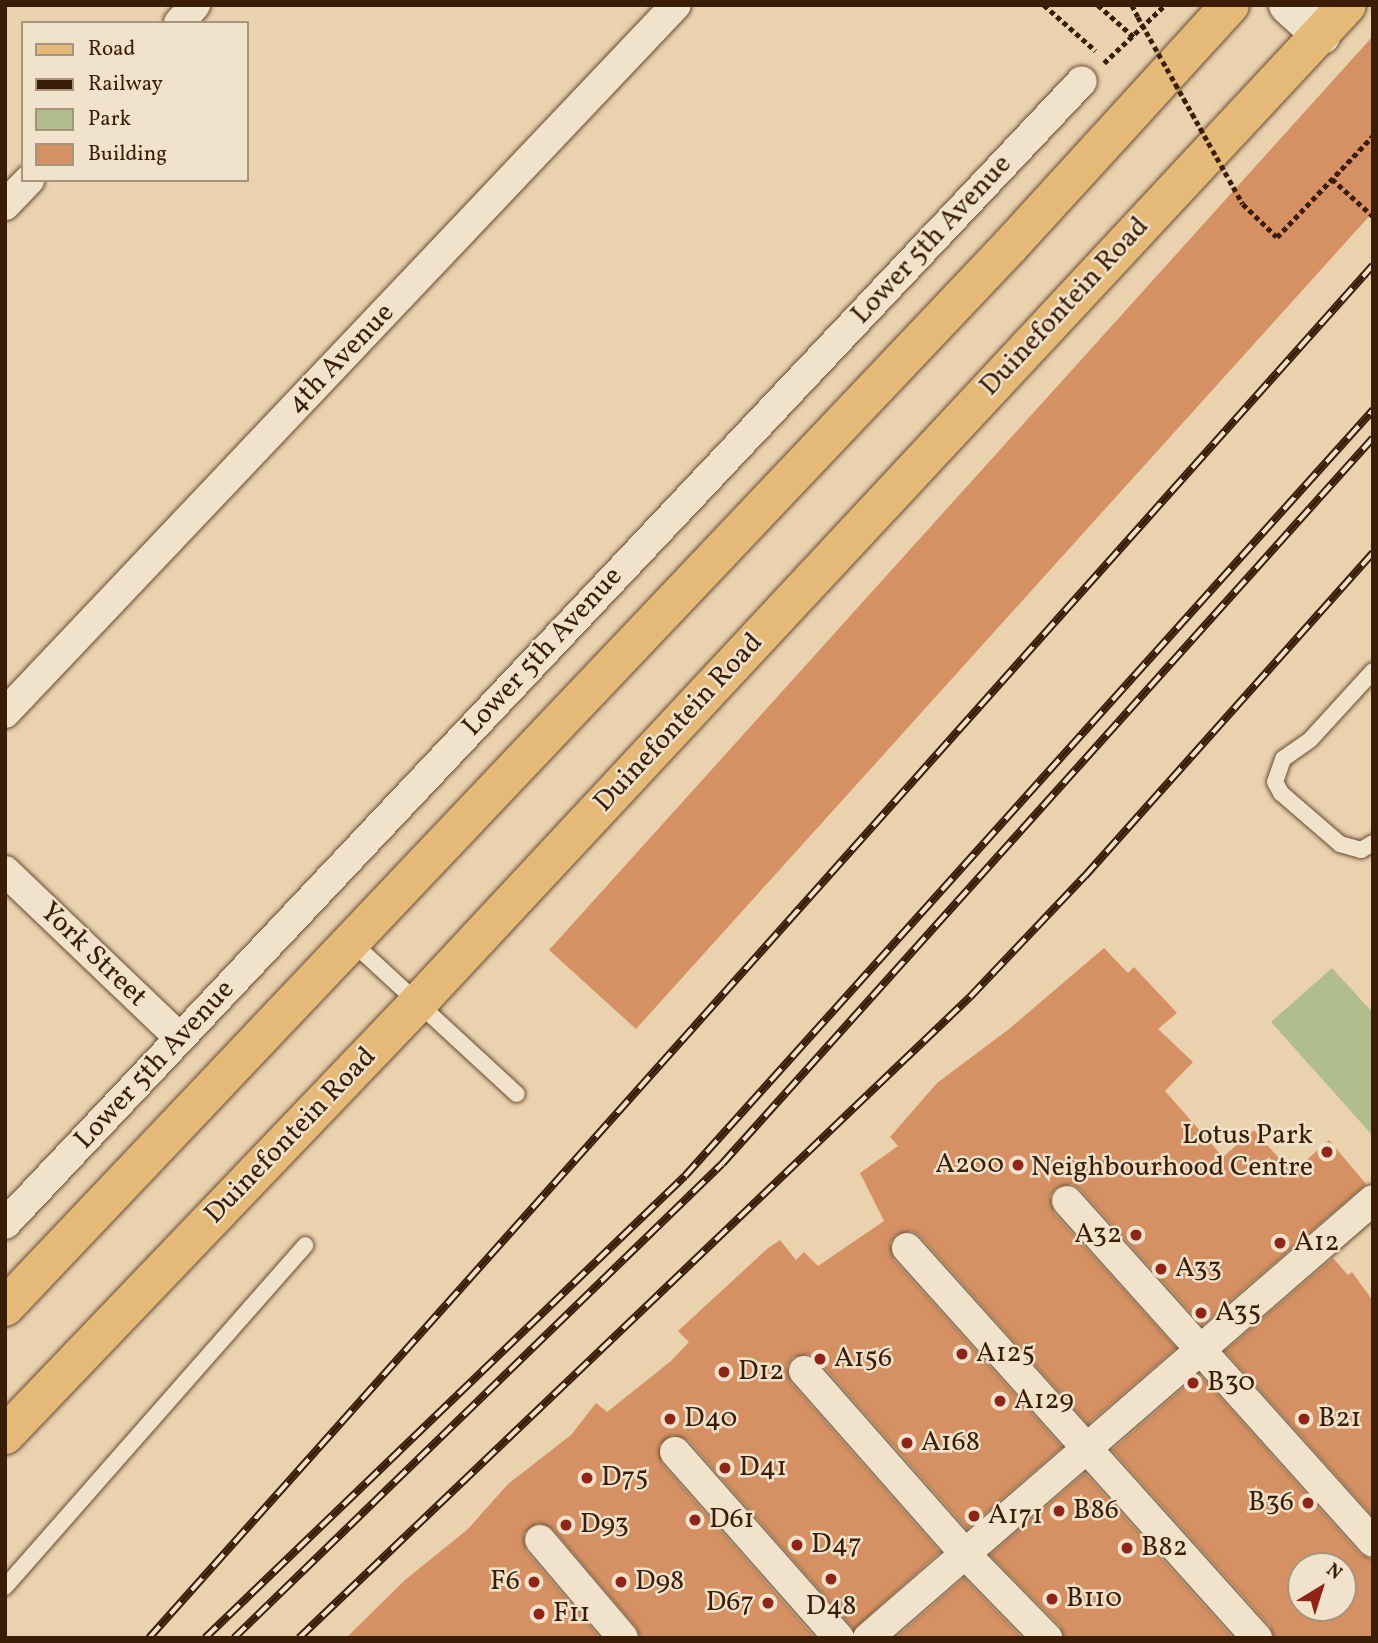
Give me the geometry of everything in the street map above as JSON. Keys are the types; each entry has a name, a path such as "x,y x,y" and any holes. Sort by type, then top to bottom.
{"main road":[{"path":"5,1307 1010,246 1230,5"},
{"name":"Duinefontein Road","path":"5,1435 418,1003 1347,5"}],"street":[{"path":"181,21 195,5"},
{"name":"4th Avenue","path":"5,713 676,5"},
{"path":"1288,5 1321,35"},
{"name":"Lower 5th Avenue","path":"5,1224 1082,81"},
{"path":"5,205 27,182"},
{"name":"York Street","path":"5,871 180,1038"},
{"path":"868,1638 967,1556 1199,1348 1373,1200"},
{"path":"1067,1201 1373,1542"},
{"path":"907,1248 1257,1638"},
{"path":"804,1371 967,1556 1047,1638"},
{"path":"675,1452 839,1638"},
{"path":"540,1540 623,1638"}],"lane":[{"path":"1373,671 1310,740 1283,759 1275,782 1281,793 1340,844 1361,850 1373,843"},
{"path":"352,942 517,1094"},
{"path":"5,1587 305,1245"}],"path":[{"path":"1044,5 1106,61"},
{"path":"1098,5 1134,37"},
{"path":"1132,5 1243,204 1277,237 1373,136"},
{"path":"1082,81 1134,37 1165,5"},
{"path":"1332,179 1373,216"}],"green space":[{"path":"1332,968 1373,1013 1373,1136 1271,1022"}],"building":[{"path":"1373,36 1373,212 636,1029 549,950"},
{"path":"1104,948 1128,973 1134,967 1177,1013 1158,1029 1193,1062 1165,1091 1223,1157 1254,1130 1292,1173 1329,1140 1366,1184 1202,1325 1080,1189 1072,1184 1056,1188 1050,1196 1054,1213 1176,1348 1088,1424 920,1236 912,1231 896,1235 890,1243 894,1260 1062,1447 967,1529 817,1359 809,1354 793,1357 787,1366 791,1383 940,1552 854,1629 688,1440 672,1435 659,1446 662,1464 815,1638 640,1638 636,1627 553,1529 538,1523 524,1533 526,1551 600,1638 346,1638 405,1580 468,1529 508,1484 571,1435 596,1403 607,1412 671,1361 689,1342 678,1331 767,1249 780,1240 796,1260 804,1252 818,1266 884,1221 860,1173 898,1146 890,1137 937,1083 1009,1029"},
{"path":"1333,1258 1348,1275 1352,1272 1373,1301 1371,1514 1225,1351"},
{"path":"1199,1374 1360,1554 1373,1560 1373,1638 1274,1638 1270,1626 1112,1450"},
{"path":"1085,1473 1233,1638 1064,1638 1060,1626 990,1555"},
{"path":"964,1578 1022,1638 895,1638"}],"railway":[{"path":"149,1638 1373,265"},
{"path":"205,1638 685,1176 1373,410"},
{"path":"234,1638 722,1164 1373,438"},
{"path":"299,1638 970,997 1085,876 1373,553"}],"place":[{"name":"Lotus Park Neighbourhood Centre","path":"1327,1152"},
{"name":"A200","path":"1018,1165"},
{"name":"A32","path":"1136,1235"},
{"name":"A12","path":"1280,1243"},
{"name":"A33","path":"1161,1269"},
{"name":"A35","path":"1201,1313"},
{"name":"A125","path":"962,1354"},
{"name":"A156","path":"820,1359"},
{"name":"D12","path":"724,1372"},
{"name":"B30","path":"1193,1383"},
{"name":"A129","path":"1000,1401"},
{"name":"D40","path":"670,1419"},
{"name":"B21","path":"1304,1419"},
{"name":"A168","path":"907,1443"},
{"name":"D41","path":"725,1468"},
{"name":"D75","path":"587,1478"},
{"name":"B36","path":"1308,1503"},
{"name":"B86","path":"1059,1511"},
{"name":"A171","path":"974,1516"},
{"name":"D61","path":"695,1520"},
{"name":"D93","path":"566,1525"},
{"name":"D47","path":"797,1545"},
{"name":"B82","path":"1127,1548"},
{"name":"D48","path":"831,1579"},
{"name":"F6","path":"534,1582"},
{"name":"D98","path":"621,1582"},
{"name":"B110","path":"1052,1599"},
{"name":"D67","path":"768,1603"},
{"name":"F11","path":"539,1614"}]}
